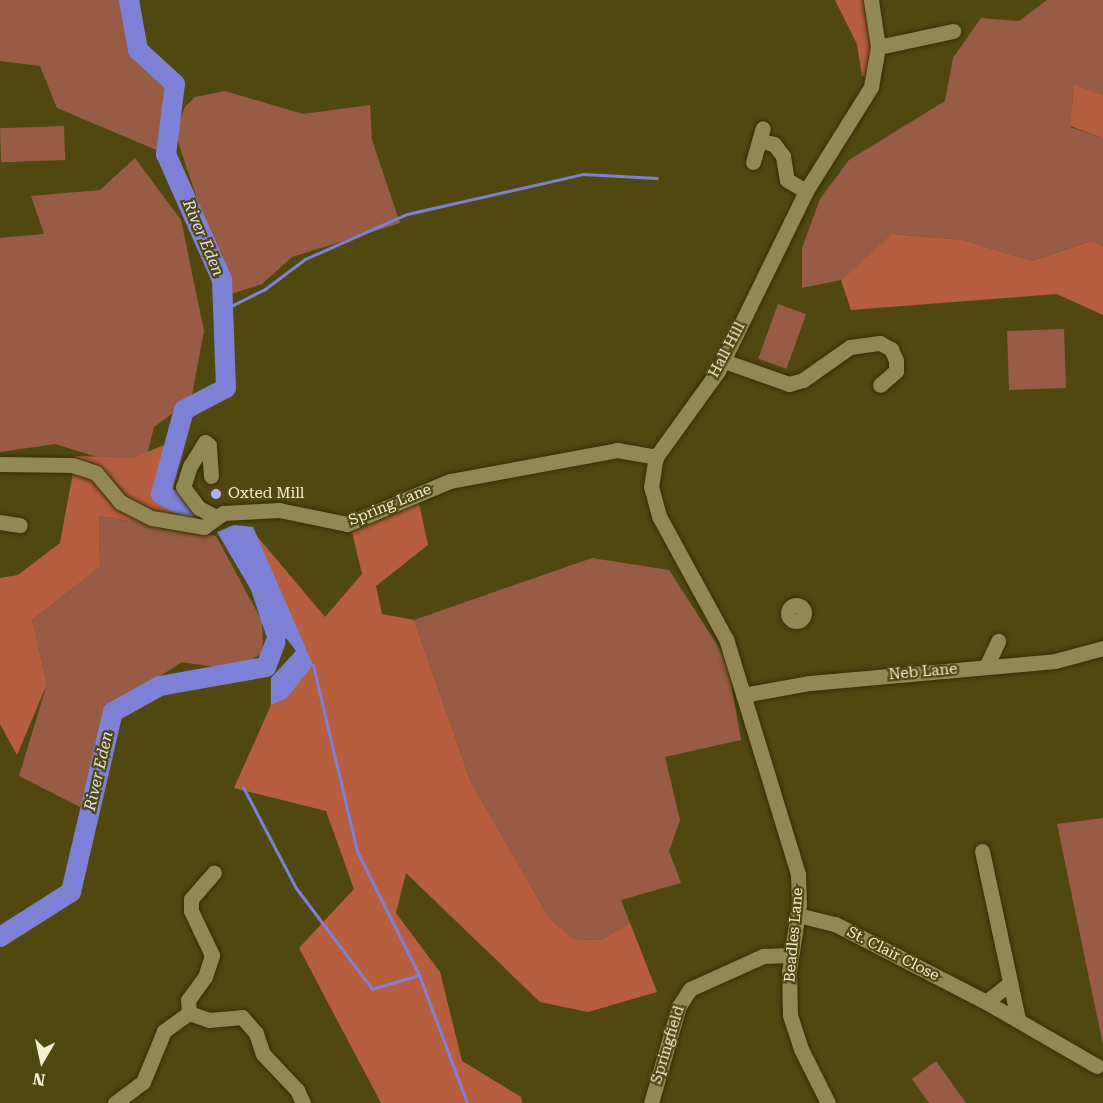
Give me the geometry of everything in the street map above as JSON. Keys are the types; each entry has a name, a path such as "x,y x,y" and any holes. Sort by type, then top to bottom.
{"street":[{"name":"Hall Hill","path":"743,695 715,613 654,503 652,470 656,457 724,362 806,191 871,87 878,47 871,0"},
{"path":"878,47 953,31"},
{"path":"753,162 762,135 774,144 783,156 787,180 806,191"},
{"path":"724,362 789,384 803,380 850,347 880,344 891,349 896,360 896,371 880,385"},
{"path":"211,476 209,445 205,442 190,466 183,487 199,508 214,516"},
{"name":"Spring Lane","path":"0,464 72,465 96,473 120,502 152,518 204,526 214,516 279,510 347,525 450,481 617,450 656,457"},
{"path":"0,522 20,525"},
{"path":"986,667 998,641"},
{"name":"Neb Lane","path":"743,695 810,683 1055,661 1103,648"},
{"name":"Beadles Lane","path":"743,695 798,874 798,915 790,955 792,1024 828,1103"},
{"path":"982,851 1018,1020"},
{"path":"189,1013 188,1000 205,977 212,955 191,911 191,898 214,873"},
{"name":"St. Clair Close","path":"798,915 835,924 986,1002 1097,1066"},
{"name":"Springfield","path":"651,1103 679,1006 690,989 763,956 790,955"},
{"path":"986,1002 1010,983"},
{"path":"115,1103 142,1083 164,1031 189,1013"},
{"path":"189,1013 209,1020 242,1017 256,1033 263,1053 297,1090 303,1103"}],"shaded area":[{"path":"0,0 129,0 138,50 175,84 166,154 57,108 40,66 0,61"},
{"path":"835,0 864,0 872,34 869,79 862,76 857,44"},
{"path":"1047,0 1103,0 1103,95 1074,86 1070,127 1103,138 1103,246 1091,241 1032,261 963,240 893,234 841,280 802,288 802,248 820,199 849,160 945,101 953,58 981,18 1019,21"},
{"path":"1074,85 1103,95 1103,138 1070,126"},
{"path":"225,91 303,114 370,105 372,140 400,223 292,257 262,284 231,294 222,254 207,228 175,133 185,107 195,97"},
{"path":"64,126 65,160 1,162 0,128"},
{"path":"135,158 181,220 204,331 191,400 154,427 143,471 55,444 0,452 0,238 44,234 31,196 100,190"},
{"path":"892,234 963,240 1032,261 1091,241 1103,246 1103,315 1057,294 851,310 841,280"},
{"path":"778,304 806,314 786,369 758,359"},
{"path":"1064,329 1066,388 1009,390 1007,331"},
{"path":"167,444 157,484 197,515 189,531 99,516 100,567 32,620 47,684 17,755 0,724 0,578 18,575 60,543 76,456 132,458"},
{"path":"419,503 428,545 376,586 382,614 414,620 471,782 550,919 574,939 601,940 630,923 657,992 588,1012 540,1002 406,873 396,913 440,972 462,1061 521,1097 522,1103 381,1103 299,948 354,889 326,811 234,788 271,705 286,699 312,665 256,535 325,617 362,574 351,528"},
{"path":"99,516 216,536 262,621 263,653 233,670 182,662 123,700 80,807 19,776 47,684 32,620 100,567"},
{"path":"592,558 669,570 727,660 741,740 665,757 680,820 669,851 681,883 621,900 630,923 601,940 574,939 550,919 471,782 414,620"},
{"path":"1103,818 1103,1045 1057,824"},
{"path":"936,1061 966,1103 929,1103 912,1079"}],"water":[{"path":"234,525 253,527 313,665 286,699 271,705 271,678 296,651 286,638 277,659 266,667 271,650 251,590 217,532"}],"waterway":[{"name":"River Eden","path":"129,0 138,50 175,84 166,154 222,280 226,388 184,410 161,494 202,517"},
{"path":"225,309 265,289 305,259 407,214 583,174 657,178"},
{"name":"River Eden","path":"0,937 71,892 113,712 160,686 266,667 275,643"},
{"path":"313,665 357,851 419,975 467,1103"},
{"path":"243,787 296,888 372,989 419,975"}],"place":[{"name":"Oxted Mill","path":"216,494"}]}
